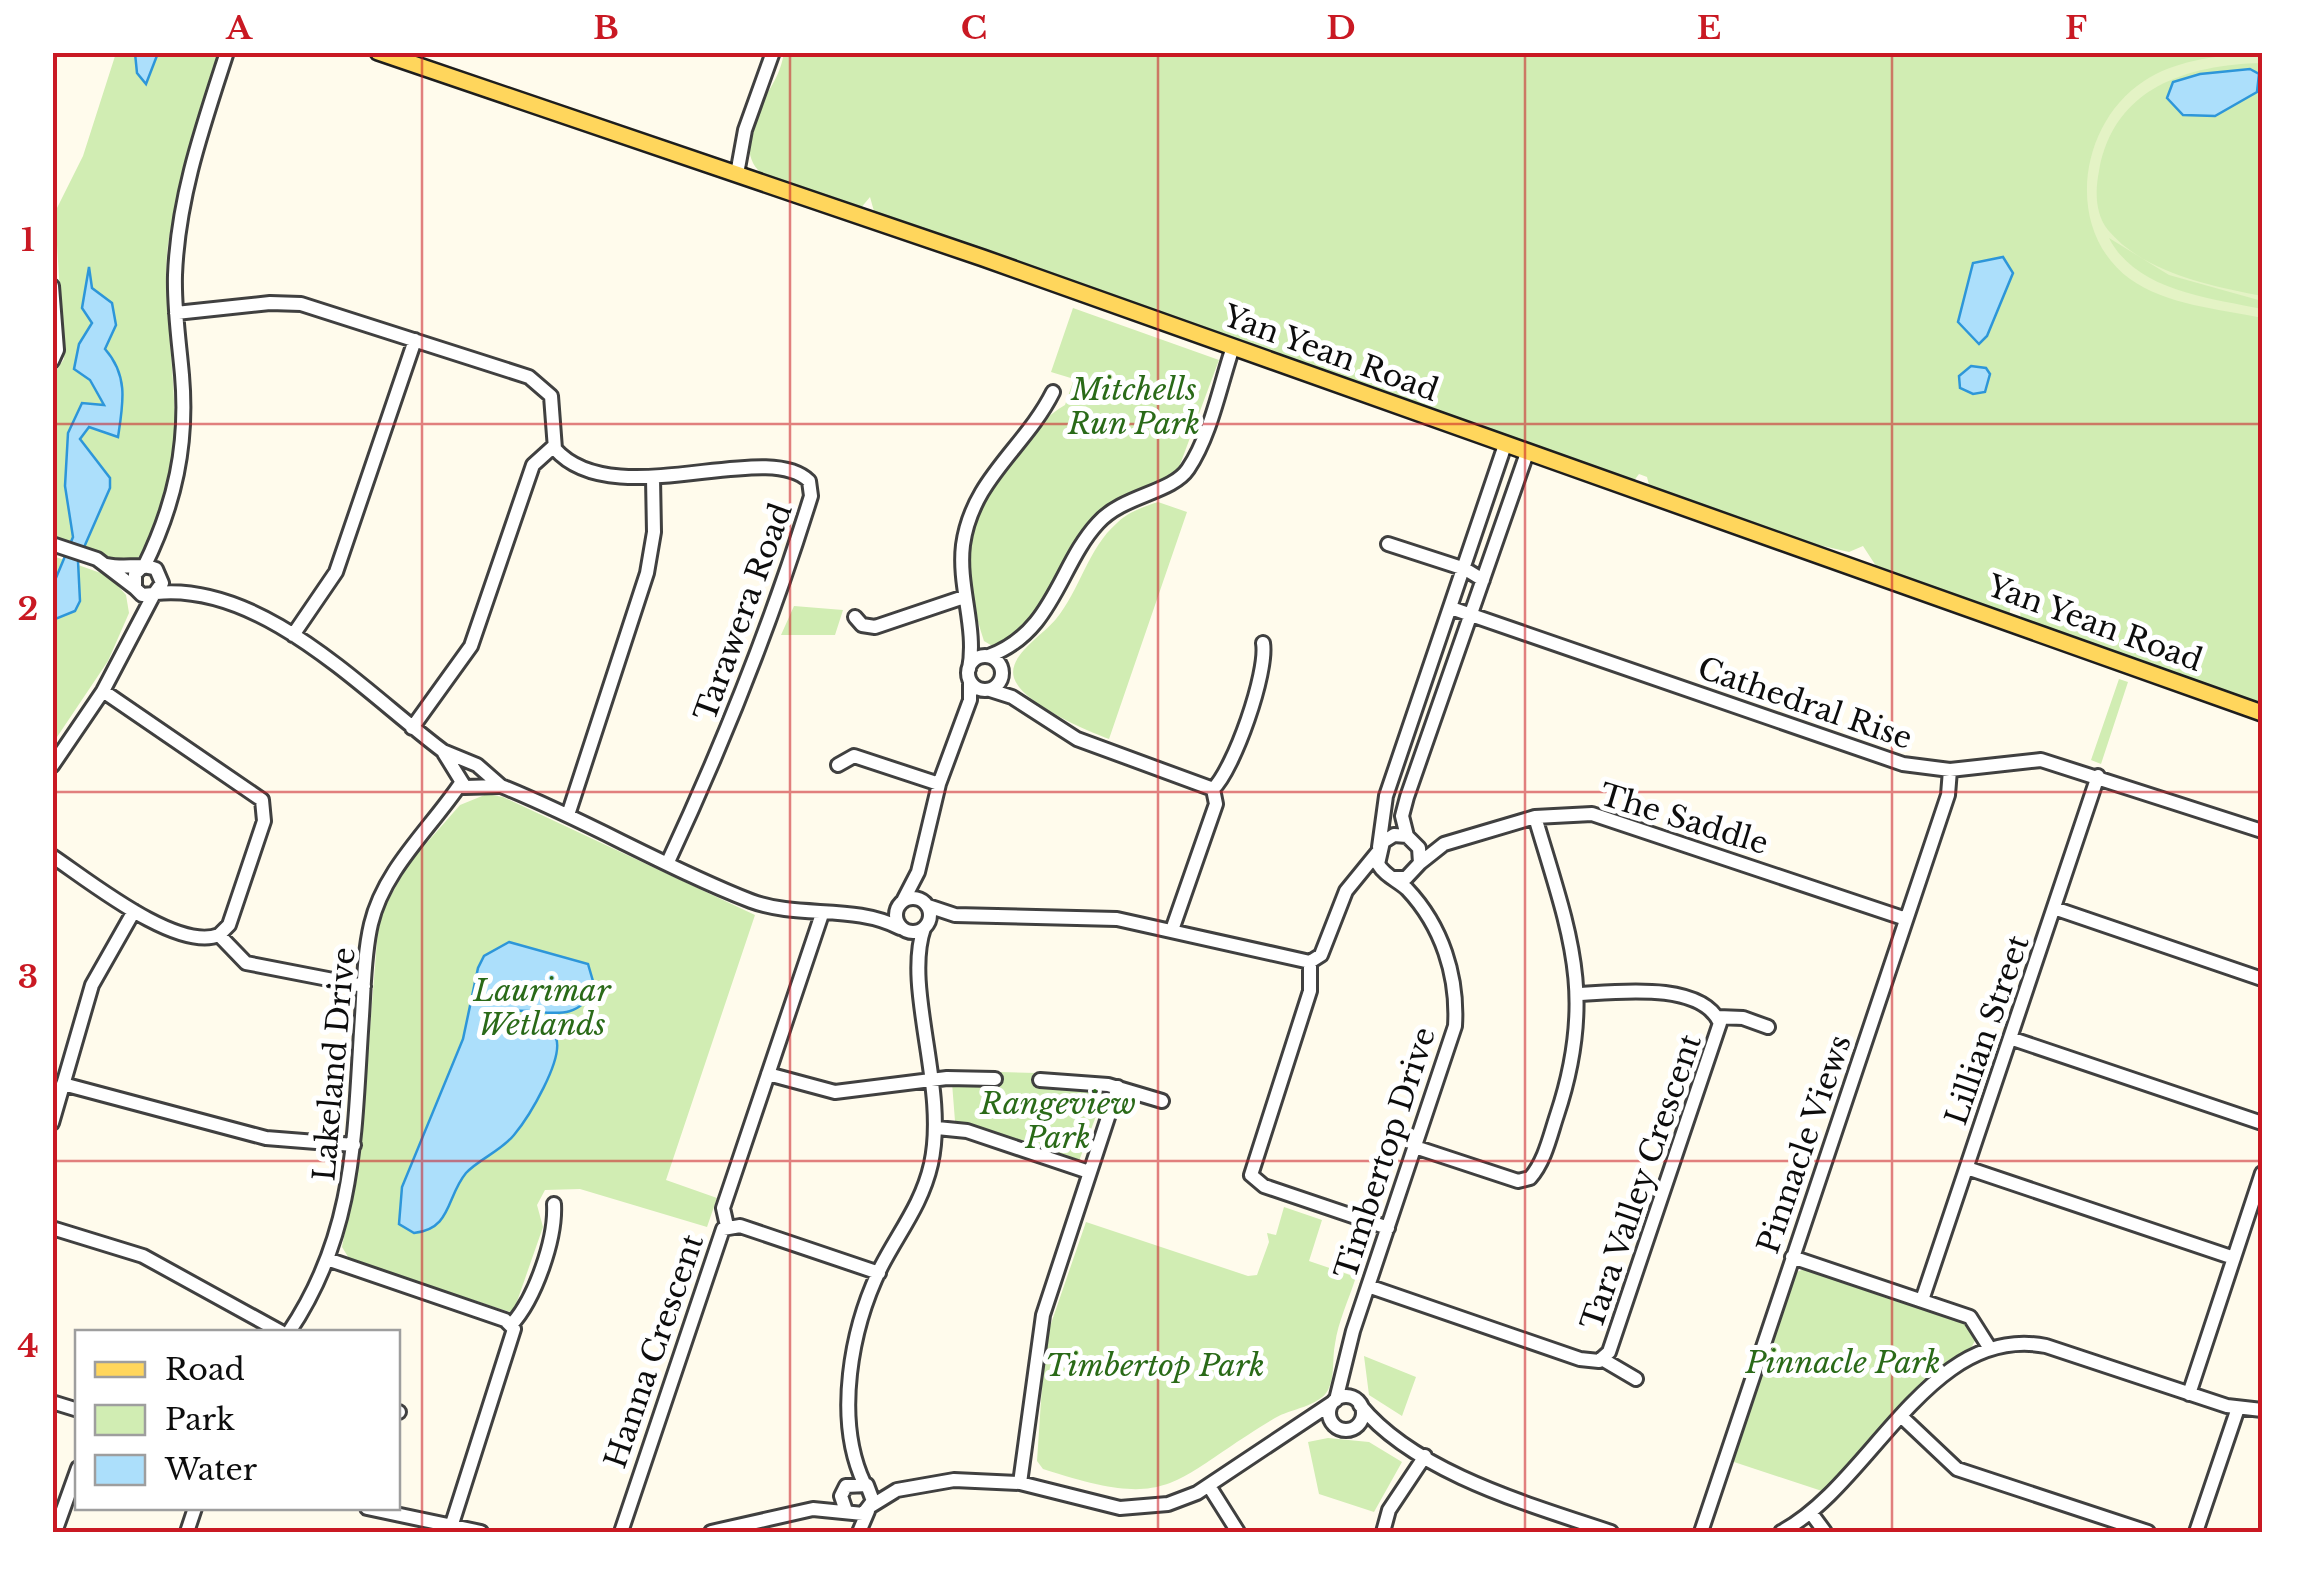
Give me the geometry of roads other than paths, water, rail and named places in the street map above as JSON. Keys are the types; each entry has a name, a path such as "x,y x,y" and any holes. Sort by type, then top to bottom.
{"main road":[{"name":"Yan Yean Road","path":"378,52 1233,347 2262,713"}],"street":[{"path":"128,636 133,578 161,532 176,491 183,444 177,255 187,183 227,52"},
{"path":"737,174 745,130 772,52"},
{"path":"52,286 57,350 52,361"},
{"path":"176,313 270,302 301,304 530,378 544,387 554,404 554,446 532,465 464,660 412,728"},
{"path":"293,635 336,572 415,340"},
{"path":"969,675 975,660 1011,646 1048,606 1099,522 1124,502 1184,475 1199,447 1233,347"},
{"path":"918,959 895,913 918,872 939,784 966,714 971,636 964,597 964,543 977,498 1053,392"},
{"path":"1389,876 1378,864 1386,796 1506,445"},
{"name":"Tarawera Road","path":"554,446 570,460 608,473 652,478 776,469 804,476 811,496 754,666 668,862"},
{"path":"1408,837 1404,807 1527,453"},
{"path":"568,815 646,574 654,532 652,478"},
{"path":"52,766 102,691 128,636 155,594 161,532"},
{"path":"1388,544 1465,569 1483,580"},
{"path":"60,546 107,565 135,589 155,594 189,592"},
{"path":"107,565 143,567 189,592 261,614 443,752 473,764 501,786 751,901 822,914 866,915 914,933 954,915"},
{"path":"855,617 862,626 875,627 964,597"},
{"name":"Cathedral Rise","path":"1451,608 1903,764 1950,770 2030,759 2098,776 2262,831"},
{"path":"971,636 1002,674 1012,697"},
{"path":"1213,789 1226,773 1262,670 1263,643"},
{"path":"966,714 1002,674 1011,646"},
{"path":"969,675 988,690 1012,697 1077,739 1213,789"},
{"path":"52,856 134,911 202,938 219,936 229,924 264,821 262,800 102,691"},
{"path":"443,752 467,785"},
{"path":"838,765 854,756 939,784"},
{"path":"467,785 462,768 473,764"},
{"name":"Pinnacle Views","path":"1702,1532 1948,794 1950,770"},
{"path":"467,785 485,774"},
{"name":"Lillian Street","path":"1922,1300 2098,776"},
{"path":"467,785 501,786"},
{"name":"Lakeland Drive","path":"291,1330 330,1260 347,1203 371,923 386,885 467,785"},
{"path":"1172,930 1216,804 1213,789"},
{"name":"The Saddle","path":"1418,866 1444,844 1535,817 1568,812 1611,818 1906,919"},
{"path":"1415,1148 1509,1180 1530,1178 1542,1158 1572,1064 1579,994 1569,933 1535,817"},
{"path":"866,915 902,902 926,904 954,915 1117,920 1310,962 1321,955 1353,881 1379,849 1394,835 1408,837 1419,848 1418,866 1406,878 1353,881"},
{"name":"The Saddle","path":"1408,837 1444,844"},
{"name":"Timbertop Drive","path":"1418,866 1418,903"},
{"path":"857,1532 847,1512 844,1488 852,1451 849,1408 856,1344 878,1273 922,1195 937,1128 918,959 926,926 926,904 918,872"},
{"name":"Timbertop Drive","path":"1334,1401 1368,1286 1449,1049 1456,1000 1445,951 1418,903 1389,876"},
{"path":"2054,908 2262,979"},
{"path":"52,1123 92,985 134,911"},
{"path":"727,1226 724,1208 822,914"},
{"path":"219,936 246,963 364,986"},
{"path":"1310,962 1310,991 1251,1175 1264,1186 1388,1228"},
{"name":"Tara Valley Crescent","path":"1579,994 1662,992 1707,1006 1718,1018 1720,1028 1612,1346 1602,1360"},
{"name":"Tara Valley Crescent","path":"1718,1018 1742,1018 1768,1026"},
{"path":"2010,1038 2262,1122"},
{"path":"768,1074 835,1092 934,1080 996,1078"},
{"path":"1040,1080 1118,1087 1162,1101"},
{"path":"63,1084 266,1138 354,1145"},
{"path":"1020,1483 1043,1315 1118,1087"},
{"path":"937,1128 966,1131 1089,1172"},
{"path":"1967,1168 2234,1258"},
{"path":"2189,1394 2262,1172"},
{"path":"511,1324 524,1311 553,1225 554,1204"},
{"name":"Hanna Crescent","path":"621,1532 718,1238 727,1226 740,1226 878,1273"},
{"path":"52,1228 131,1251 277,1330"},
{"path":"1792,1257 1974,1318 1989,1346"},
{"path":"330,1260 511,1324"},
{"name":"Tara Valley Crescent","path":"1368,1286 1580,1359 1602,1360 1636,1379"},
{"path":"451,1527 513,1344 511,1324"},
{"path":"1782,1532 1807,1516 1952,1367 1989,1346 2018,1342 2046,1346 2189,1394 2238,1408 2262,1410"},
{"path":"1347,1364 1359,1403 1361,1419 1356,1426"},
{"path":"813,1509 844,1488 865,1484 897,1490 954,1480 1020,1483 1120,1508 1168,1504 1209,1486 1344,1396 1359,1403 1384,1428 1425,1456 1484,1488 1611,1532"},
{"path":"1334,1401 1329,1412 1334,1425"},
{"path":"2196,1532 2238,1408"},
{"path":"1902,1418 1957,1469 2148,1532"},
{"path":"1298,1426 1384,1428"},
{"path":"852,1451 873,1495 857,1532"},
{"path":"1384,1532 1389,1510 1425,1456"},
{"path":"55,1527 75,1476"},
{"path":"1209,1486 1238,1532"},
{"path":"711,1532 813,1509 847,1512 870,1508 897,1490"},
{"path":"376,1510 481,1532"},
{"path":"1807,1516 1815,1532"},
{"path":"1807,1516 1824,1532"}],"water":[{"path":"135,53 158,53 146,84 137,73"},
{"path":"2250,69 2259,74 2257,92 2215,116 2183,115 2167,98 2173,82 2200,74"},
{"path":"2003,257 2013,273 1987,336 1979,344 1958,322 1973,263"},
{"path":"89,267 92,288 112,303 116,325 105,349 121,380 121,413 118,437 89,427 80,439 110,478 110,488 78,561 80,601 75,611 53,620 53,585 73,537 65,486 68,433 82,403 104,405 90,380 74,369 79,344 92,323 82,308"},
{"path":"1971,366 1986,368 1990,374 1985,392 1973,394 1960,388 1959,376"},
{"path":"509,942 588,964 595,988 578,1008 568,1012 511,1011 516,1018 556,1038 550,1073 514,1135 466,1173 442,1219 414,1233 399,1224 402,1187 463,1039 478,968 484,956"}],"park label":[{"name":"Mitchells Run Park","path":"1134,406"},
{"name":"Laurimar Wetlands","path":"542,1007"},
{"name":"Rangeview Park","path":"1058,1120"},
{"name":"Pinnacle Park","path":"1843,1362"},
{"name":"Timbertop Park","path":"1155,1365"}]}
